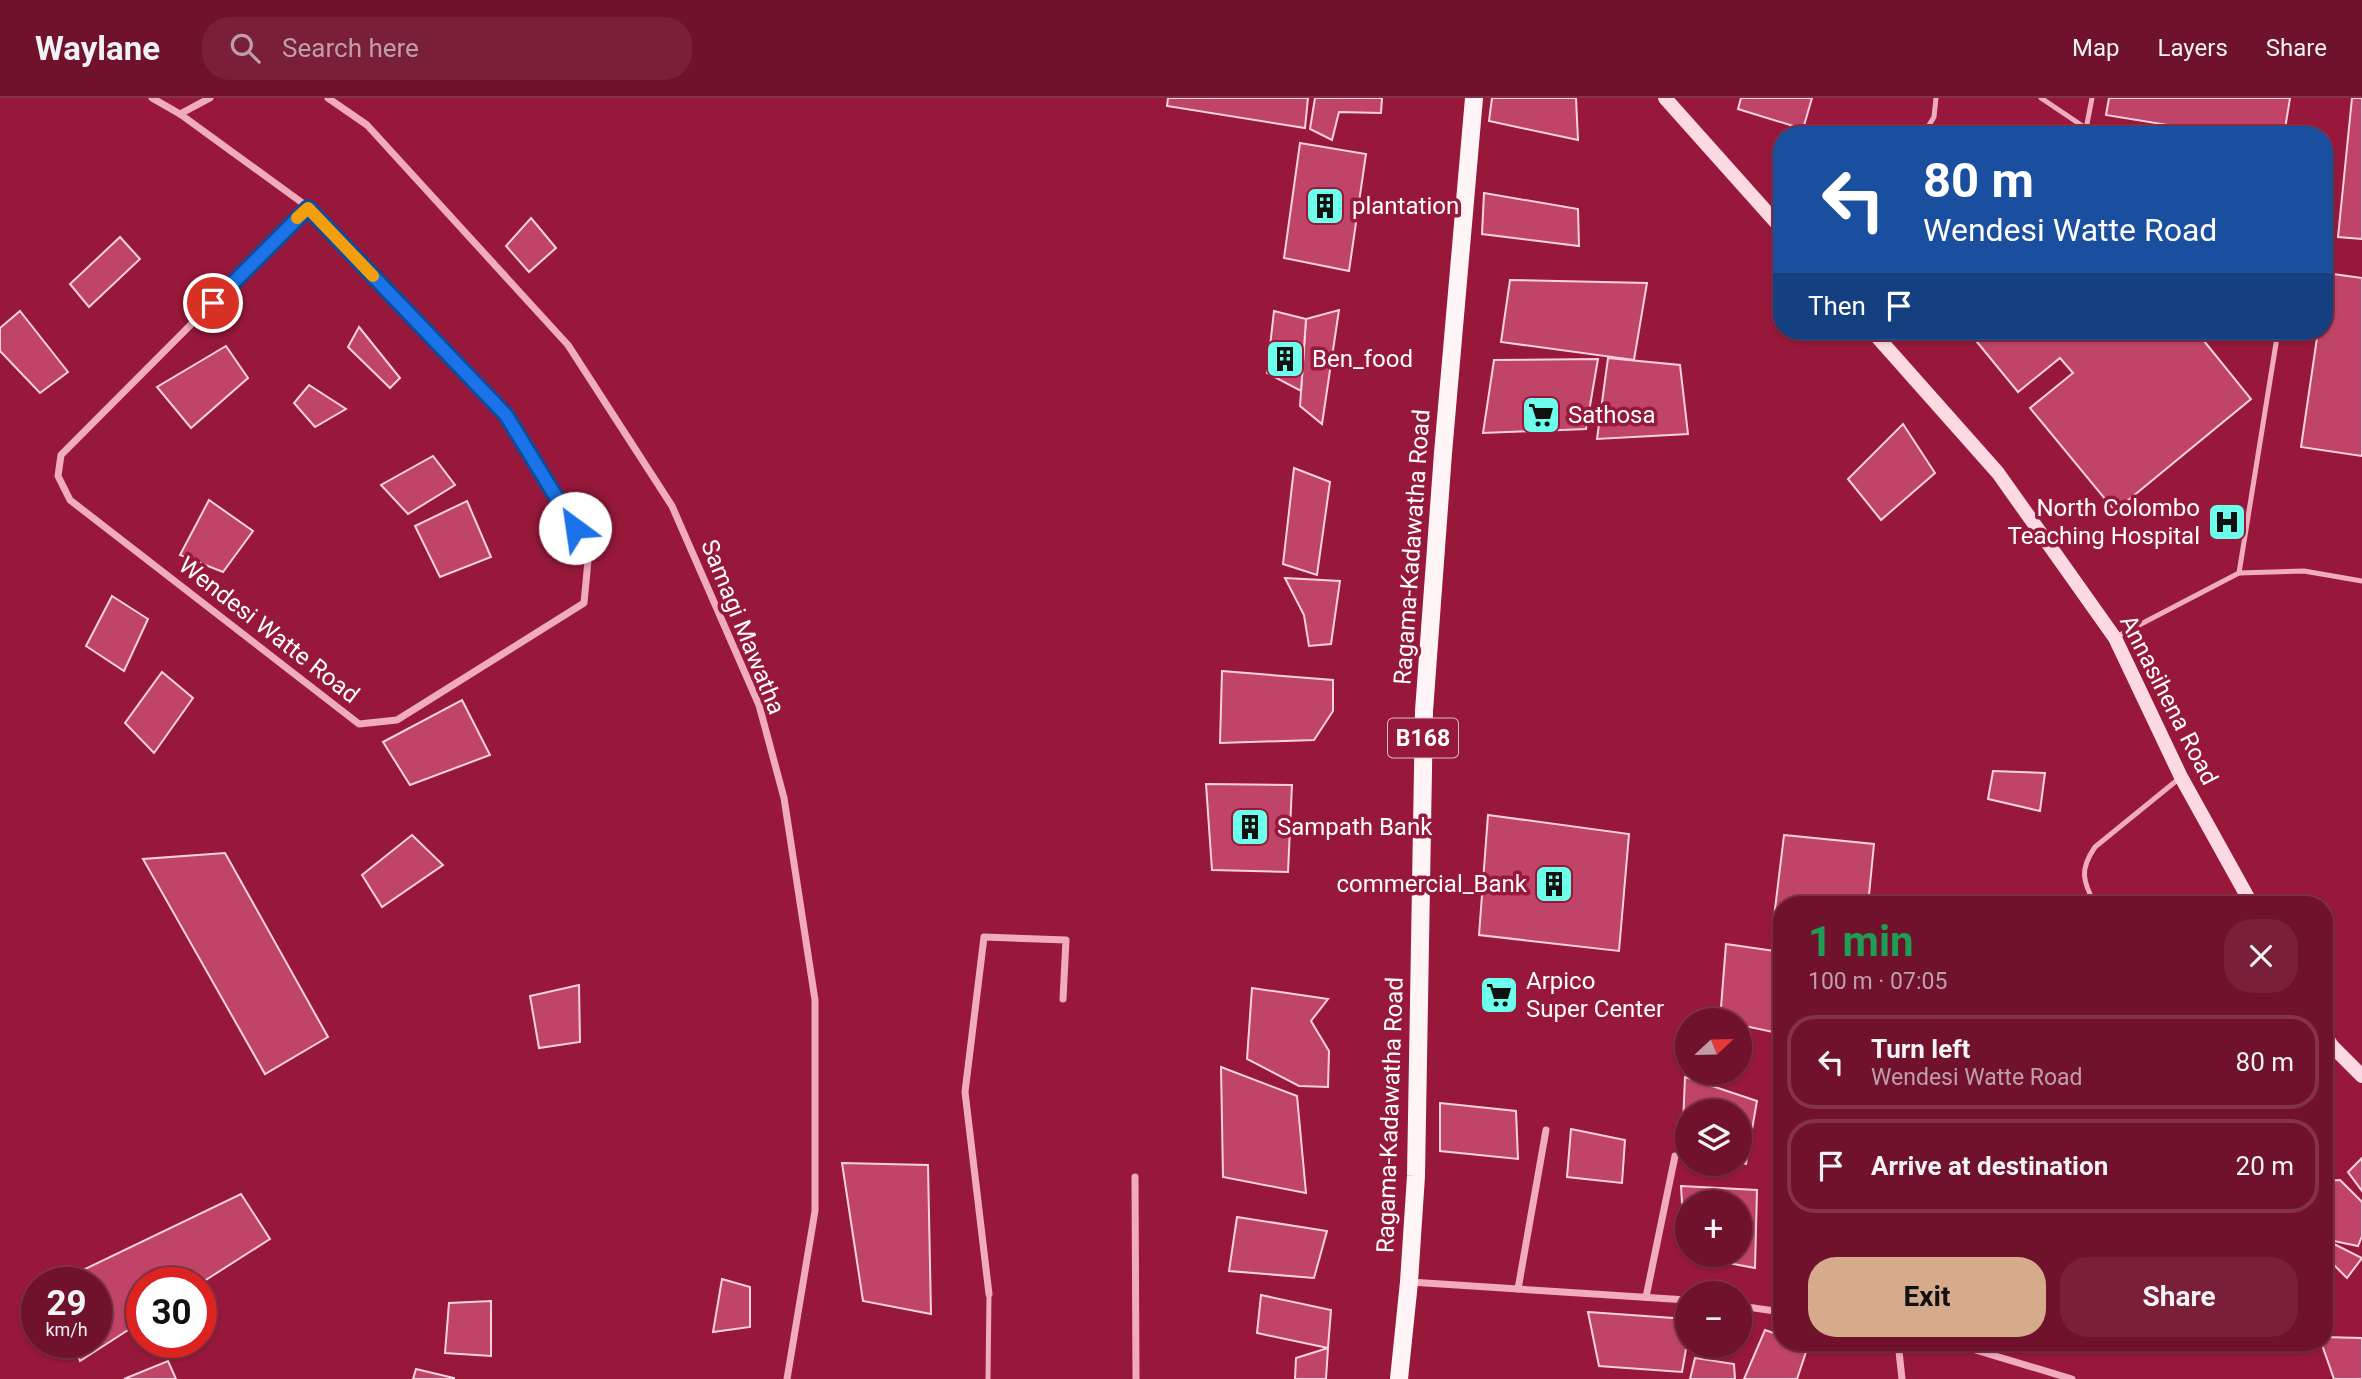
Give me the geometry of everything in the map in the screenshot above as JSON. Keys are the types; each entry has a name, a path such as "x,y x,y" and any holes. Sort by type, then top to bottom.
{"main road":[{"name":"Ragama-Kadawatha Road","path":"1399,1379 1416,1176 1424,710 1474,98"}],"street":[{"name":"Wendesi Watte Road","path":"152,98 180,114 308,208 506,415 589,550 584,603 397,720 359,724 70,500 58,476 61,455 308,208"},
{"path":"180,114 210,98"},
{"name":"Samagi Mawatha","path":"328,98 367,125 568,345 673,506 759,705 784,798 815,1000 815,1211 787,1379"},
{"path":"1665,98 1773,219"},
{"name":"Annasihena Road","path":"1880,340 1998,473 2115,638 2181,777 2247,896"},
{"path":"989,1294 965,1092 984,937 1066,940 1063,999"},
{"path":"2333,1047 2362,1076"},
{"path":"1518,1289 1546,1130"},
{"path":"1646,1297 1675,1156"},
{"path":"1135,1177 1136,1379"},
{"path":"1409,1282 1675,1299"},
{"path":"1752,1308 1773,1311"},
{"path":"1899,1351 1902,1379"},
{"path":"1979,1351 2072,1379"}],"lane":[{"path":"1928,126 1934,117 1936,98"},
{"path":"2041,98 2080,126"},
{"path":"2087,126 2092,98"},
{"path":"2239,573 2277,340"},
{"path":"2115,638 2239,573 2304,571 2362,581"},
{"path":"2090,896 2085,886 2085,861 2095,847 2181,777"},
{"path":"989,1294 989,1379"}],"building":[{"path":"1168,98 1308,98 1305,128 1167,106"},
{"path":"1315,98 1382,98 1381,113 1339,112 1332,140 1310,129"},
{"path":"1492,98 1576,98 1578,140 1489,121"},
{"path":"1741,98 1812,98 1804,126 1793,126 1738,109"},
{"path":"2109,98 2290,98 2285,126 2174,126 2106,115"},
{"path":"2352,98 2362,98 2362,239 2338,237"},
{"name":"plantation","path":"1300,143 1366,154 1349,271 1284,258"},
{"path":"1484,193 1578,209 1579,246 1482,234"},
{"path":"531,218 556,248 529,272 506,246"},
{"path":"120,237 140,259 89,307 70,284"},
{"path":"2333,274 2362,278 2362,456 2301,447 2317,340 2333,340"},
{"path":"1510,280 1647,283 1634,360 1501,342"},
{"path":"1339,310 1322,424 1300,406 1306,319"},
{"path":"20,311 68,372 40,393 0,351 0,328"},
{"name":"Ben_food","path":"1274,311 1306,319 1301,391 1267,373"},
{"path":"359,327 400,378 390,388 348,347"},
{"path":"1975,340 2203,340 2251,399 2115,511 2030,408 2073,373 2060,358 2018,392"},
{"path":"226,346 248,378 191,428 157,387"},
{"path":"1608,358 1680,365 1688,434 1597,439"},
{"path":"1598,359 1586,429 1483,433 1494,360"},
{"path":"309,385 346,409 315,427 294,403"},
{"path":"1903,424 1935,473 1881,520 1848,479"},
{"path":"433,456 455,485 408,514 381,485"},
{"path":"1294,468 1330,482 1317,575 1283,564"},
{"path":"209,500 253,531 223,572 180,555"},
{"path":"467,501 491,557 440,577 415,526"},
{"path":"1285,578 1340,581 1331,644 1309,646 1304,615"},
{"path":"112,596 148,619 124,671 86,646"},
{"path":"1222,671 1333,680 1333,711 1314,740 1220,743"},
{"path":"162,672 193,698 154,753 125,723"},
{"path":"462,700 490,755 410,785 383,742"},
{"path":"1993,771 2045,773 2040,811 1988,799"},
{"name":"Sampath Bank","path":"1206,784 1292,785 1288,872 1212,870"},
{"name":"commercial_Bank","path":"1488,815 1629,834 1619,951 1479,935"},
{"path":"412,835 443,865 382,907 362,875"},
{"path":"1784,835 1874,844 1869,896 1777,896"},
{"path":"225,853 328,1037 265,1074 143,859"},
{"path":"1726,944 1773,951 1773,1032 1752,1028 1752,1008 1721,1008"},
{"path":"579,985 580,1042 539,1048 530,996"},
{"path":"1252,988 1328,999 1311,1021 1329,1051 1328,1087 1299,1086 1247,1059"},
{"path":"1221,1067 1297,1096 1306,1193 1223,1177"},
{"path":"1685,1085 1709,1085 1751,1099 1684,1099"},
{"path":"1752,1099 1757,1101 1752,1130"},
{"path":"1440,1103 1516,1111 1518,1159 1440,1151"},
{"path":"1571,1129 1625,1140 1622,1183 1567,1177"},
{"path":"2362,1158 2362,1191 2348,1172"},
{"path":"842,1163 928,1165 931,1314 863,1301"},
{"path":"2333,1180 2340,1180 2362,1202 2362,1236 2358,1246 2333,1241"},
{"path":"1681,1186 1757,1190 1755,1268 1750,1267 1752,1267 1752,1190 1681,1190"},
{"path":"241,1194 270,1239 217,1273 217,1267 126,1267 126,1331 112,1340 112,1267 89,1267"},
{"path":"1237,1217 1327,1231 1314,1278 1229,1271"},
{"path":"2333,1244 2362,1258 2347,1278 2333,1264"},
{"path":"722,1279 750,1287 750,1327 713,1332"},
{"path":"1261,1295 1331,1310 1328,1348 1257,1333"},
{"path":"491,1301 491,1356 445,1353 449,1303"},
{"path":"1588,1312 1675,1318 1675,1358 1684,1358 1682,1372 1599,1366"},
{"path":"1765,1330 1773,1333 1773,1351 1806,1351 1797,1379 1744,1379"},
{"path":"2333,1337 2362,1338 2362,1379 2334,1379 2324,1351 2333,1351"},
{"path":"1328,1348 1326,1379 1295,1379 1296,1358"},
{"path":"1695,1358 1734,1364 1735,1379 1690,1379"},
{"path":"168,1361 176,1379 124,1379"},
{"path":"416,1369 454,1378 454,1379 413,1379"}],"slow traffic":[{"path":"297,218 308,208 373,276"}],"place":[{"name":"plantation","path":"1325,206"},
{"name":"Ben_food","path":"1285,359"},
{"name":"Sathosa","path":"1541,415"},
{"name":"North Colombo Teaching Hospital","path":"2227,522"},
{"name":"Sampath Bank","path":"1250,827"},
{"name":"commercial_Bank","path":"1554,884"},
{"name":"Arpico Super Center","path":"1499,995"}],"route":[{"path":"213,303 308,208 506,415 575,528"}]}
